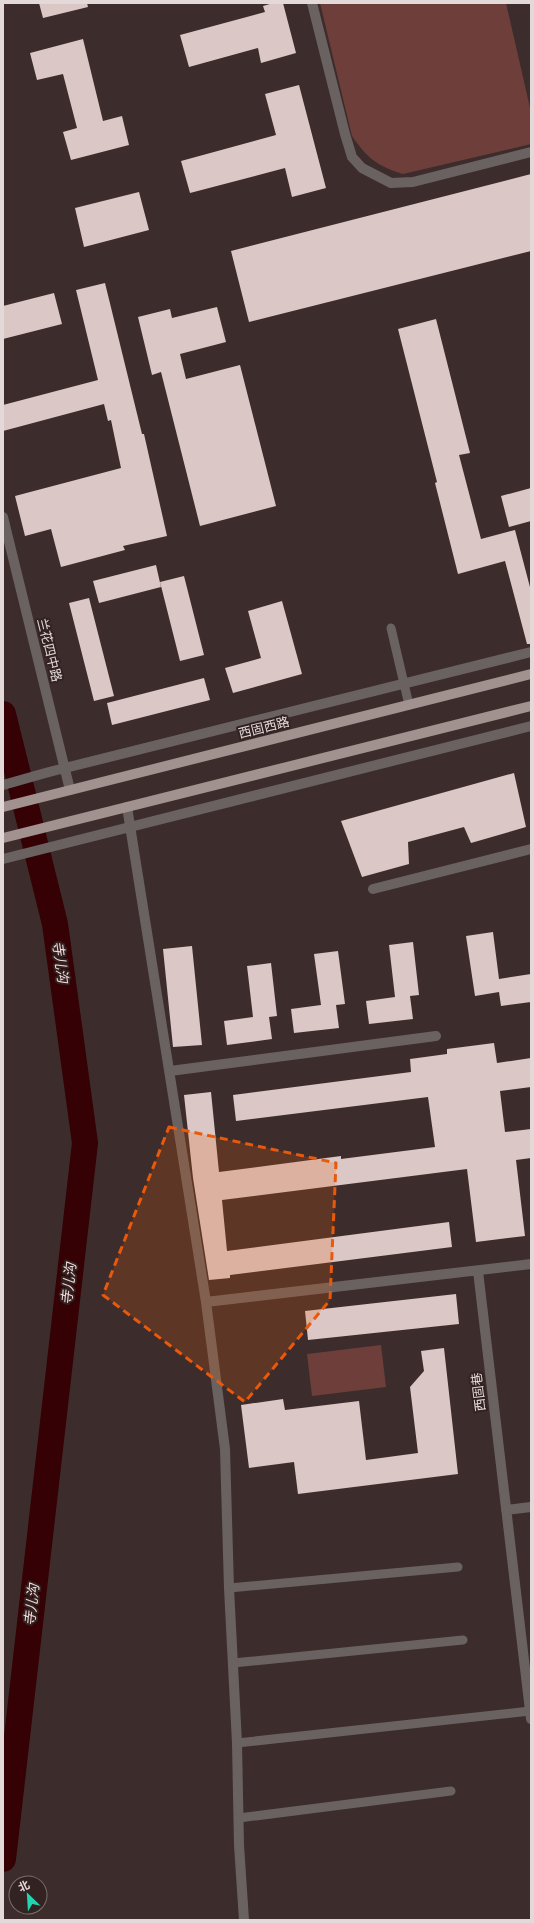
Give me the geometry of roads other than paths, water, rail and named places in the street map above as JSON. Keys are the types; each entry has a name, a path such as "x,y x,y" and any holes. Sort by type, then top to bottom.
{"main road":[{"name":"西固西路","path":"3,806 531,674"},
{"path":"3,838 531,706"}],"street":[{"path":"312,3 345,134 352,157 362,168 391,183 412,182 531,152"},
{"name":"兰花四中路","path":"3,517 70,790"},
{"path":"3,785 49,772 531,652"},
{"path":"4,858 531,726"},
{"path":"127,807 206,1302 225,1449 229,1588 238,1743 239,1818 244,1920"},
{"path":"373,889 531,849"},
{"path":"170,1071 436,1036"},
{"path":"206,1302 531,1264"},
{"name":"西固巷","path":"478,1271 531,1715"},
{"path":"506,1510 531,1507"}],"lane":[{"path":"391,628 409,705"},
{"path":"229,1588 458,1567"},
{"path":"233,1663 463,1640"},
{"path":"238,1743 531,1715"},
{"path":"239,1818 451,1791"}],"waterway":[{"name":"寺儿沟","path":"3,714 55,924 85,1143 3,1859"}]}
